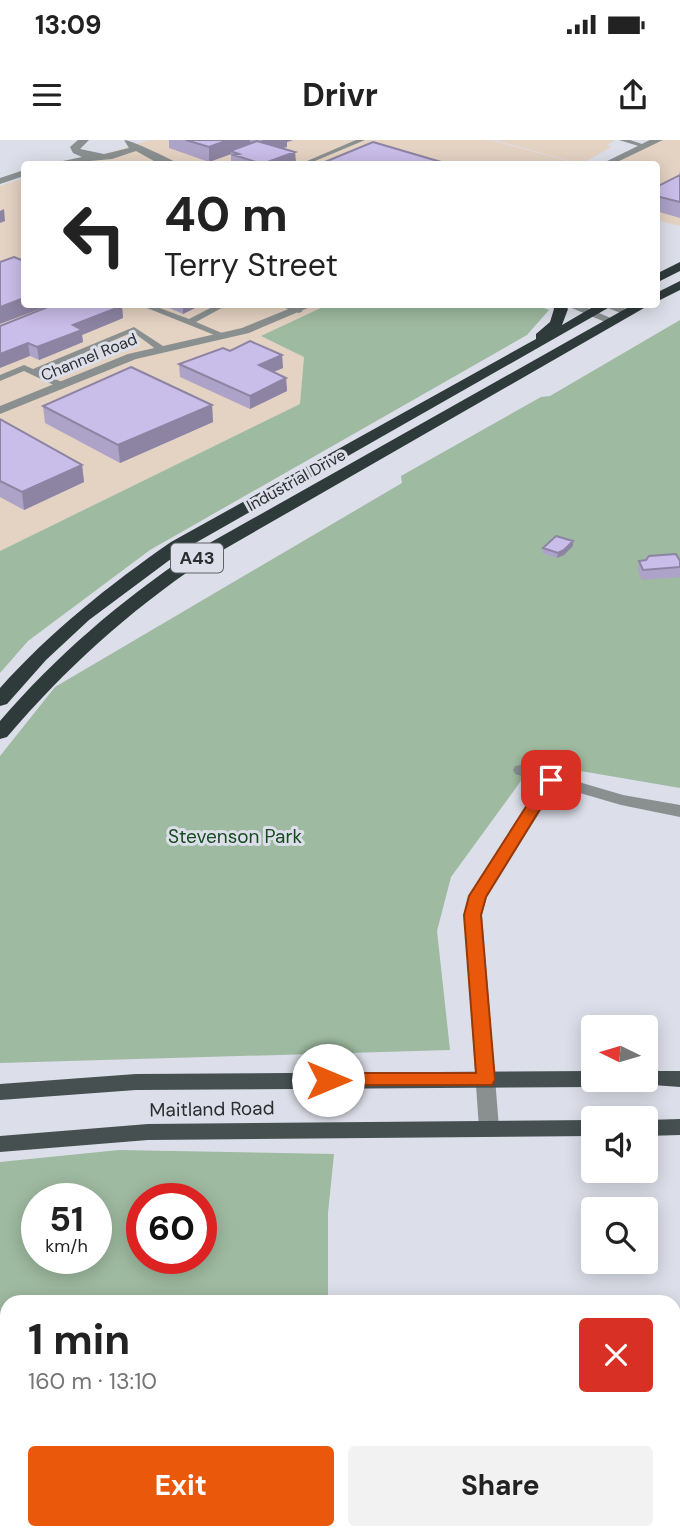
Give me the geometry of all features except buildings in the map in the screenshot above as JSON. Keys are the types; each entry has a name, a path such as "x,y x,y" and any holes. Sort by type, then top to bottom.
{"highway":[{"path":"660,277 680,266"},
{"path":"660,296 680,285"},
{"path":"500,367 551,330 561,316 560,308"},
{"name":"Industrial Drive","path":"0,700 20,676 88,610 154,561 500,367 609,311"},
{"name":"Industrial Drive","path":"0,733 41,684 78,647 154,586 609,311"}],"main road":[{"name":"Maitland Road","path":"0,1092 136,1082 581,1079"},
{"path":"658,1079 680,1079"},
{"name":"Maitland Road","path":"0,1144 148,1132 581,1128"},
{"path":"658,1128 680,1128"}],"street":[{"path":"53,161 84,140"},
{"path":"612,161 658,140"},
{"path":"107,157 126,153 133,142 164,161"},
{"path":"75,147 83,155 129,161"},
{"path":"75,161 94,157"},
{"path":"0,181 21,174"},
{"name":"Channel Road","path":"0,410 132,356 267,325 305,308"},
{"path":"591,308 609,311"},
{"path":"521,770 621,800 680,811"},
{"path":"489,1129 472,915 478,896 551,780"}],"lane":[{"path":"310,161 362,140"},
{"path":"622,140 645,146"},
{"path":"152,308 225,336"},
{"path":"190,322 217,308"},
{"path":"290,308 299,311"},
{"path":"33,372 134,329 160,348"},
{"path":"0,378 24,368 61,385"}],"shaded area":[{"path":"149,140 490,140 568,161 85,161"},
{"path":"494,140 615,140 607,145 611,147 586,161 570,161"},
{"path":"648,140 680,140 680,226 660,221 660,161 616,161"},
{"path":"21,179 21,308 321,308 262,336 304,357 300,404 0,551 0,186"}],"green space":[{"path":"321,308 549,310 527,335 150,550 28,641 0,673 0,551 300,404 304,357 261,336"},
{"name":"Stevenson Park","path":"680,320 680,788 534,763 451,877 437,931 450,1050 0,1063 0,756 55,687 402,483 401,476 541,397 550,396"},
{"path":"119,1150 334,1154 328,1213 328,1295 0,1295 0,1162"}],"route":[{"path":"328,1080 485,1080 472,915 478,896 551,780"}]}
